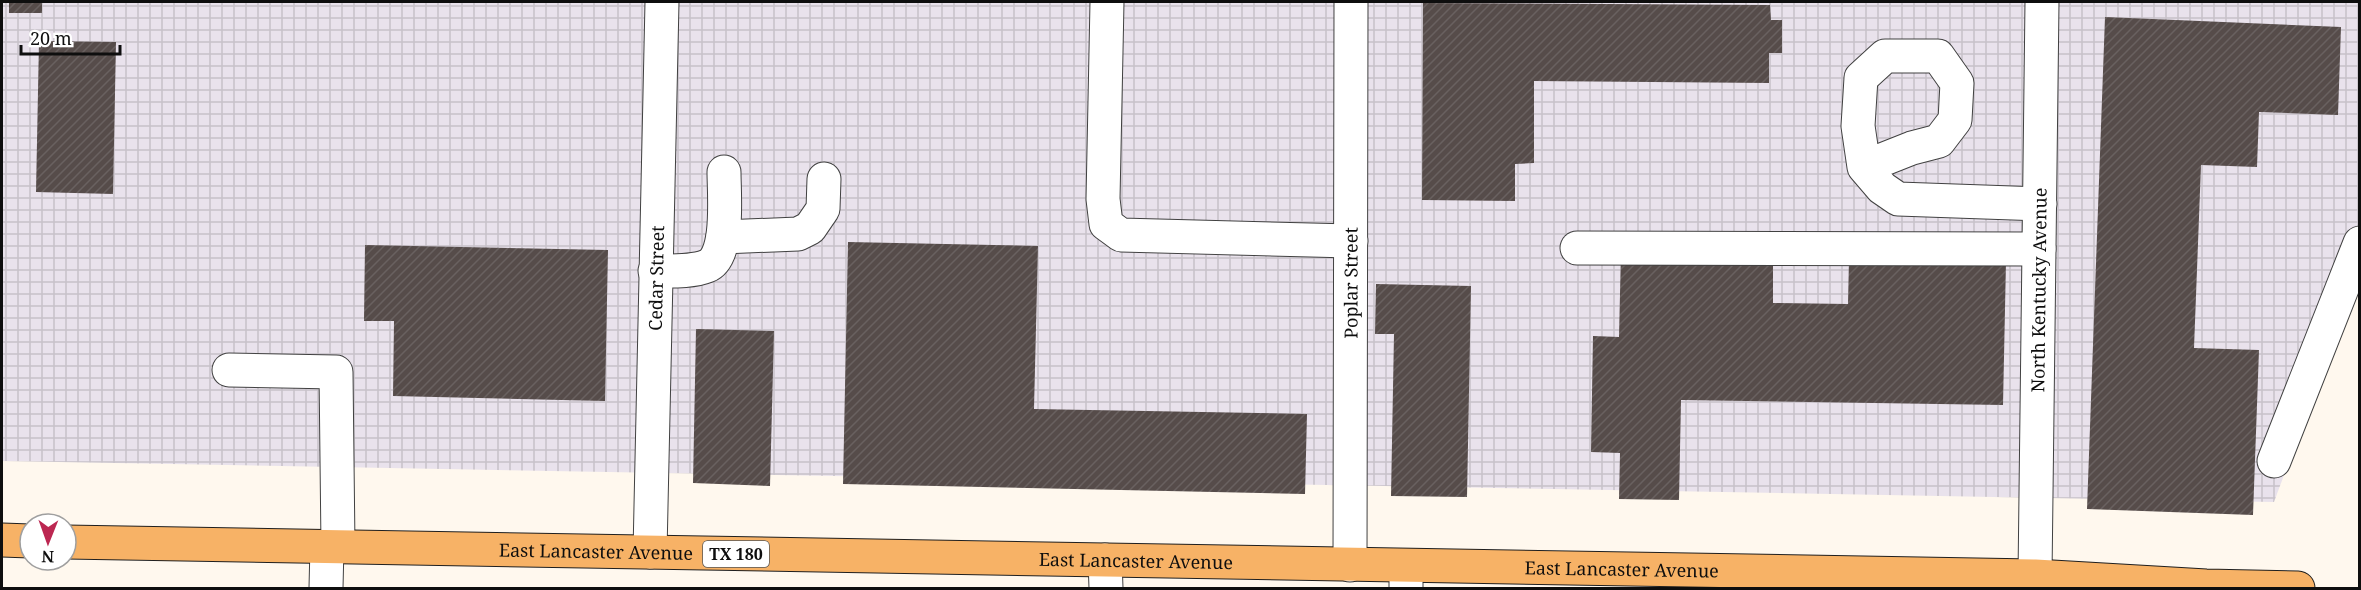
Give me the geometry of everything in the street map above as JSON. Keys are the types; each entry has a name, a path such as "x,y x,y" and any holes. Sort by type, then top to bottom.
{"main road":[{"path":"2,540 18,541"},
{"name":"East Lancaster Avenue","path":"78,542 651,552 1105,574 1350,564 1406,577 2035,576 2210,587 2298,588"}],"street":[{"name":"Cedar Street","path":"651,552 662,2"},
{"path":"1107,2 1103,199 1106,224 1121,235 1350,241"},
{"name":"Poplar Street","path":"1350,564 1351,2"},
{"name":"North Kentucky Avenue","path":"2035,576 2042,2"},
{"path":"1864,167 1882,188 1898,199 2040,204"},
{"path":"655,272 697,269 710,265 719,255 723,237 724,172"},
{"path":"723,237 798,234 810,228 823,209 824,179"},
{"path":"2274,461 2360,243"},
{"path":"1577,248 2039,249"},
{"path":"229,370 336,372 332,546 326,588"}],"shaded area":[{"path":"2,2 2359,2 2359,273 2274,502 2,461"}],"building":[{"path":"9,2 42,2 42,13 9,13"},
{"path":"1423,3 1770,5 1771,20 1782,20 1782,53 1769,53 1769,83 1534,81 1534,163 1515,164 1515,201 1422,200"},
{"path":"2105,17 2341,27 2338,115 2259,112 2257,167 2201,165 2194,348 2259,350 2253,515 2087,509"},
{"path":"39,41 116,42 113,194 36,192"},
{"path":"848,242 1038,246 1034,409 1307,414 1305,494 843,484"},
{"path":"365,245 608,250 605,401 393,396 394,321 364,321"},
{"path":"1621,251 1773,254 1773,303 1848,304 1849,259 2006,261 2003,405 1681,400 1679,500 1619,499 1620,453 1591,452 1593,336 1619,337"},
{"path":"1376,284 1471,286 1467,497 1391,496 1394,334 1375,334"},
{"path":"696,329 774,331 770,486 693,483"}]}
